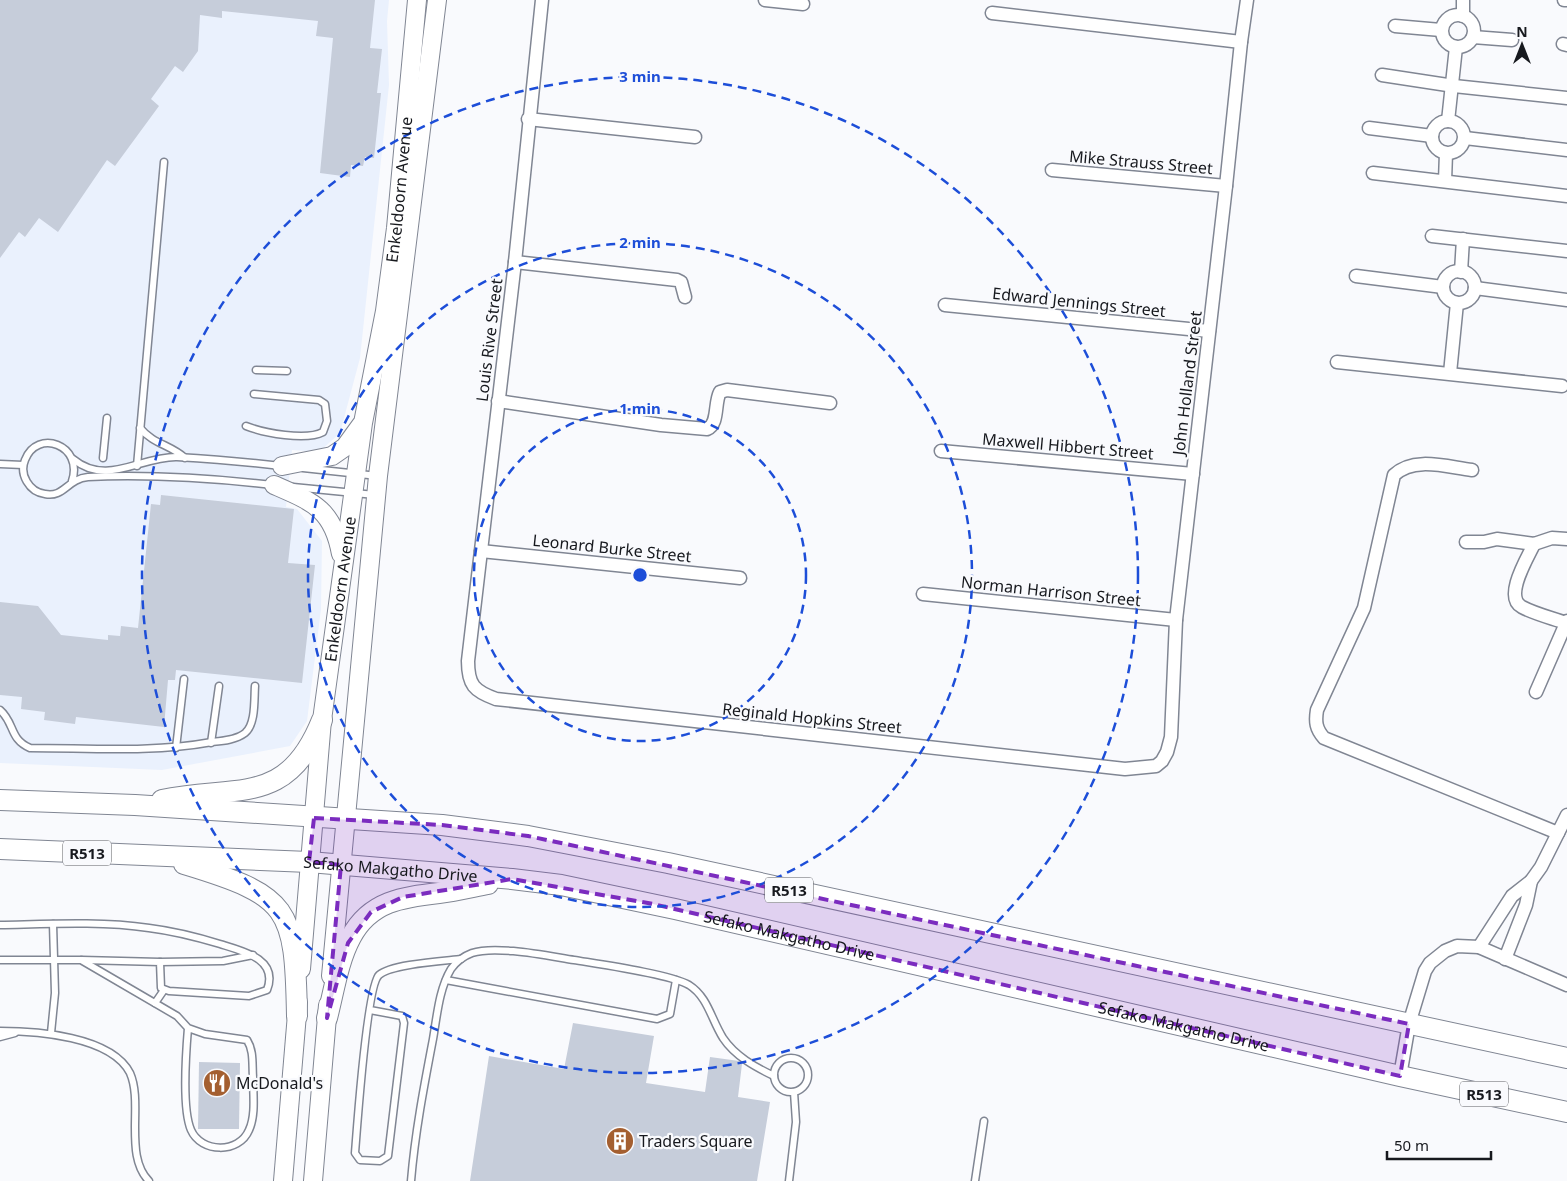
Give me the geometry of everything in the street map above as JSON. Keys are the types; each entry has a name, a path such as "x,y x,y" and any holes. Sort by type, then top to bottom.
{"main road":[{"path":"135,806 180,796 245,791 261,787 288,772 300,760 312,745 322,720"},
{"name":"R513","path":"0,800 135,806 442,825 528,836 668,863 1567,1058"},
{"name":"Sefako Makgatho Drive","path":"0,849 341,864 512,879 561,886 661,906 1400,1076 1567,1112"},
{"path":"155,856 245,885 259,892 278,908 290,928 294,947 297,1016"},
{"path":"327,1018 348,943 360,923 371,912 403,897 439,893 512,879"}],"street":[{"name":"Enkeldoorn Avenue","path":"283,1181 322,720 363,423 386,303 396,228 417,0"},
{"name":"Enkeldoorn Avenue","path":"313,1181 376,495 437,0"},
{"name":"Louis Rive Street","path":"470,682 468,661 515,262 528,119 542,0"},
{"path":"765,0 803,4"},
{"name":"John Holland Street","path":"1156,766 1162,761 1171,738 1176,620 1241,42 1248,0"},
{"path":"1463,0 1463,16"},
{"path":"992,13 1241,42"},
{"path":"1463,16 1468,18 1474,26 1473,37 1467,44 1456,47 1447,42 1441,30 1448,18 1463,16"},
{"path":"1395,26 1441,30"},
{"path":"1473,37 1512,40"},
{"path":"1448,121 1454,86 1456,47"},
{"path":"1382,75 1454,86 1567,98"},
{"path":"528,119 696,137"},
{"path":"1448,121 1462,128 1464,138 1457,151 1446,153 1437,149 1432,136 1438,125 1448,121"},
{"path":"1369,128 1432,136"},
{"path":"1464,138 1567,150"},
{"path":"1445,181 1446,153"},
{"name":"Mike Strauss Street","path":"1052,170 1226,186"},
{"path":"1373,174 1567,196"},
{"path":"1432,236 1567,251"},
{"path":"1461,272 1463,239"},
{"path":"515,262 677,280 683,286 685,297"},
{"path":"1461,272 1472,278 1475,288 1471,298 1457,303 1448,298 1443,286 1449,275 1461,272"},
{"path":"1356,276 1443,286"},
{"path":"1475,288 1567,300"},
{"path":"1450,373 1457,303"},
{"name":"Edward Jennings Street","path":"945,305 1209,331"},
{"path":"1337,362 1562,386"},
{"path":"498,402 661,425 707,429 714,422 720,392 727,390 830,403"},
{"path":"282,466 332,456 345,447 363,423"},
{"name":"Maxwell Hibbert Street","path":"941,451 1193,474"},
{"path":"1472,470 1429,464 1408,465 1394,475 1364,608 1317,710 1315,720 1317,730 1324,738 1558,833"},
{"path":"274,485 312,502 326,513 337,534 343,572"},
{"path":"1466,542 1484,542 1498,539 1534,544 1552,538 1567,539"},
{"path":"1534,544 1514,588 1515,599 1520,606 1566,622 1536,692"},
{"name":"Leonard Burke Street","path":"481,551 740,578"},
{"name":"Norman Harrison Street","path":"923,594 1176,620"},
{"name":"Reginald Hopkins Street","path":"470,682 481,694 496,699 1125,769 1156,766"},
{"path":"1479,947 1512,896 1531,881 1541,867 1567,815"},
{"path":"1505,958 1526,905 1531,881"},
{"path":"1400,1076 1408,1024 1425,970 1437,956 1457,946 1479,947 1567,986"}],"lane":[{"path":"137,466 164,162"},
{"path":"256,370 287,371"},
{"path":"246,426 272,433 316,436 324,432 327,421 325,404 319,400 254,394"},
{"path":"102,458 107,418"},
{"path":"140,428 153,442 173,448 185,458"},
{"path":"72,458 74,473 72,480 60,492 45,494 30,487 23,473 23,465 30,452 35,447 49,443 63,447 82,466 100,471 115,471 168,458 185,458 378,476"},
{"path":"0,464 23,465"},
{"path":"72,480 91,477 116,478 154,474 376,495"},
{"path":"176,748 184,679"},
{"path":"211,742 219,686"},
{"path":"0,710 6,715 16,739 30,748 176,748 231,739 244,734 248,729 255,686"},
{"path":"0,925 53,924 150,928 190,936 253,955 264,963 269,970 270,982 267,990 260,994 249,996 164,990"},
{"path":"51,1033 55,993 53,924"},
{"path":"411,1181 415,1135 446,980 452,968 461,959 473,953 486,951 529,953 676,980 695,989 706,1000 717,1028 735,1052 753,1065 774,1076"},
{"path":"0,960 223,961 253,955"},
{"path":"370,1010 402,1016 404,1023 388,1156 380,1161 360,1160 355,1153 370,1010 373,984 379,975 390,970 423,963 461,959"},
{"path":"82,960 178,1016 188,1028 205,1034 247,1040 251,1049 252,1118 249,1130 234,1144 211,1148 202,1144 191,1131 187,1107 188,1028"},
{"path":"160,962 160,983 164,990"},
{"path":"446,980 657,1019 670,1014 676,980"},
{"path":"155,1003 164,990"},
{"path":"0,1031 51,1033 72,1038 107,1052 122,1063 130,1073 135,1101 136,1148 139,1165 149,1181"},
{"path":"0,1037 23,1031"},
{"path":"792,1058 806,1066 809,1077 804,1087 794,1092 778,1087 774,1076 775,1070 781,1061 792,1058"},
{"path":"789,1181 796,1122 794,1092"},
{"path":"975,1181 984,1121"}],"highlighted area":[{"path":"314,818 442,825 528,836 1409,1024 1400,1076 653,904 512,879 403,897 371,912 348,943 327,1018 341,865 309,862"}],"shaded area":[{"path":"0,0 389,0 387,21 389,85 360,358 340,433 319,452 292,450 286,507 297,509 322,541 321,609 307,721 290,746 162,770 0,763"}],"building":[{"path":"0,0 375,0 370,48 382,49 377,93 381,93 374,158 365,157 363,166 351,165 350,177 320,173 333,38 316,36 318,21 222,11 222,18 200,15 198,51 183,72 175,66 151,99 159,106 115,166 107,160 58,232 39,218 25,237 19,232 0,258"},
{"path":"161,495 294,509 288,563 315,565 302,683 176,670 175,680 168,680 164,727 76,717 75,724 44,720 45,712 21,709 22,697 0,695 0,602 38,606 61,635 108,640 108,635 120,636 121,626 138,628 151,504 160,505"},
{"name":"Traders Square","path":"573,1023 654,1036 646,1083 705,1092 710,1057 739,1061 742,1064 738,1097 770,1102 757,1181 470,1181 489,1056 564,1069"},
{"path":"199,1062 240,1063 239,1129 198,1129"}],"place":[{"name":"McDonald's","path":"217,1083"},
{"name":"Traders Square","path":"620,1141"}]}
